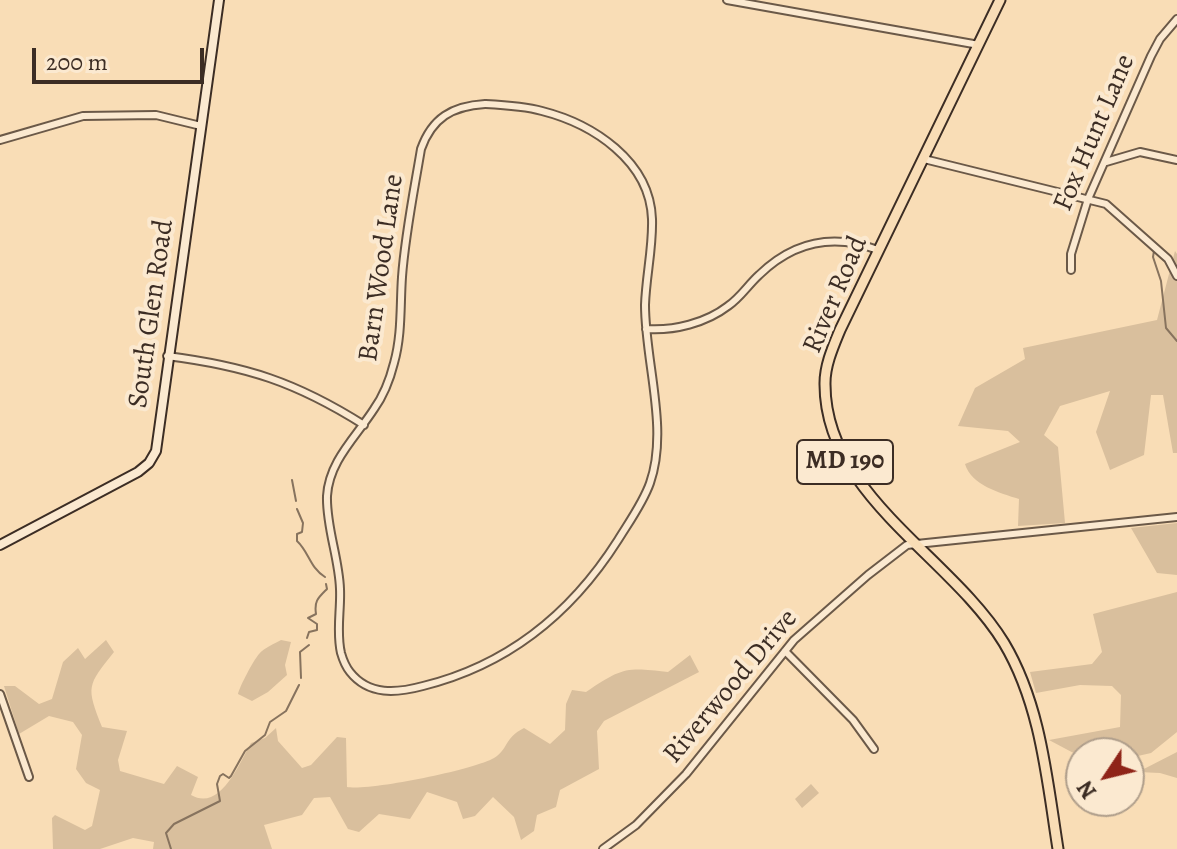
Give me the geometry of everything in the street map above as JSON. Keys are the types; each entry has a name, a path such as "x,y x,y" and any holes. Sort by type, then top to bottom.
{"main road":[{"name":"South Glen Road","path":"0,545 138,472 149,463 158,442 167,356 219,0"},
{"name":"River Road","path":"1000,0 840,330 825,380 828,415 842,457 853,475 986,618 1016,666 1030,699 1039,735 1058,849"}],"street":[{"path":"727,0 979,45"},
{"name":"Fox Hunt Lane","path":"1071,270 1071,254 1088,199 1151,56 1160,39 1177,19"},
{"name":"Barn Wood Lane","path":"465,105 540,110 578,125 625,156 639,174 652,218 646,329 657,448 650,483 636,511 585,588 543,628 489,663 454,678 404,691 385,692 359,681 351,674 342,657 339,633 341,587 327,494 337,463 364,425 388,382 396,359 402,276 421,149 425,137 439,120 465,105"},
{"path":"0,140 83,116 156,115 201,126"},
{"path":"1106,162 1140,152 1177,160"},
{"path":"924,159 1106,204 1168,259 1177,276"},
{"path":"646,329 663,330 708,318 728,307 777,261 817,241 844,240 878,250"},
{"path":"167,356 222,363 263,374 297,388 364,425"},
{"path":"914,542 1021,535 1177,517"},
{"name":"Riverwood Drive","path":"603,849 636,825 686,774 785,651 823,613 914,542"},
{"path":"785,651 853,720 874,749"},
{"path":"0,694 29,777"}],"shaded area":[{"path":"1175,251 1177,453 1173,453 1163,395 1151,395 1144,455 1110,470 1096,432 1110,391 1060,406 1044,435 1058,447 1065,523 1018,526 1019,499 980,483 965,464 1020,442 1008,431 958,426 975,388 1025,359 1023,348 1157,320"},
{"path":"1177,523 1177,575 1157,573 1131,528"},
{"path":"1177,592 1177,732 1151,753 1145,754 1145,737 1065,737 1120,727 1121,695 1112,686 1080,685 1036,693 1030,672 1092,664 1102,652 1093,614"},
{"path":"106,640 114,652 98,672 92,694 102,727 127,731 118,760 120,771 164,784 177,766 198,777 191,795 201,799 220,792 251,743 265,738 276,728 278,741 302,768 311,765 337,737 346,738 347,787 377,786 444,774 483,763 498,755 524,728 550,744 565,730 566,704 572,690 586,692 624,671 668,672 690,655 699,672 604,721 597,731 599,769 560,790 556,807 537,815 534,831 521,840 514,817 493,797 475,816 463,819 457,802 427,792 410,819 379,814 359,832 348,829 330,797 314,798 302,815 264,825 272,849 153,849 154,842 133,838 100,849 53,849 52,818 55,815 85,830 92,826 100,790 86,783 76,769 82,735 73,722 49,716 19,734 4,686 15,686 39,704 52,699 63,662 78,648 85,659"},
{"path":"281,640 291,642 285,665 287,675 252,701 238,694 259,654"},
{"path":"1065,737 1065,748 1049,740"},
{"path":"1177,752 1177,778 1145,772 1145,768"},
{"path":"811,784 819,793 802,808 795,799"}],"waterway":[{"path":"1154,251 1166,328 1177,341"},
{"path":"292,480 296,501"},
{"path":"297,509 303,523 297,541 325,577"},
{"path":"307,638 309,632 317,630 317,624 308,618 316,614 316,603 327,589 326,584"},
{"path":"301,678 300,652 309,645"},
{"path":"171,849 166,833 174,824 220,801 217,784 220,776 231,776 245,751 265,735 270,722 286,711 299,685"}]}
